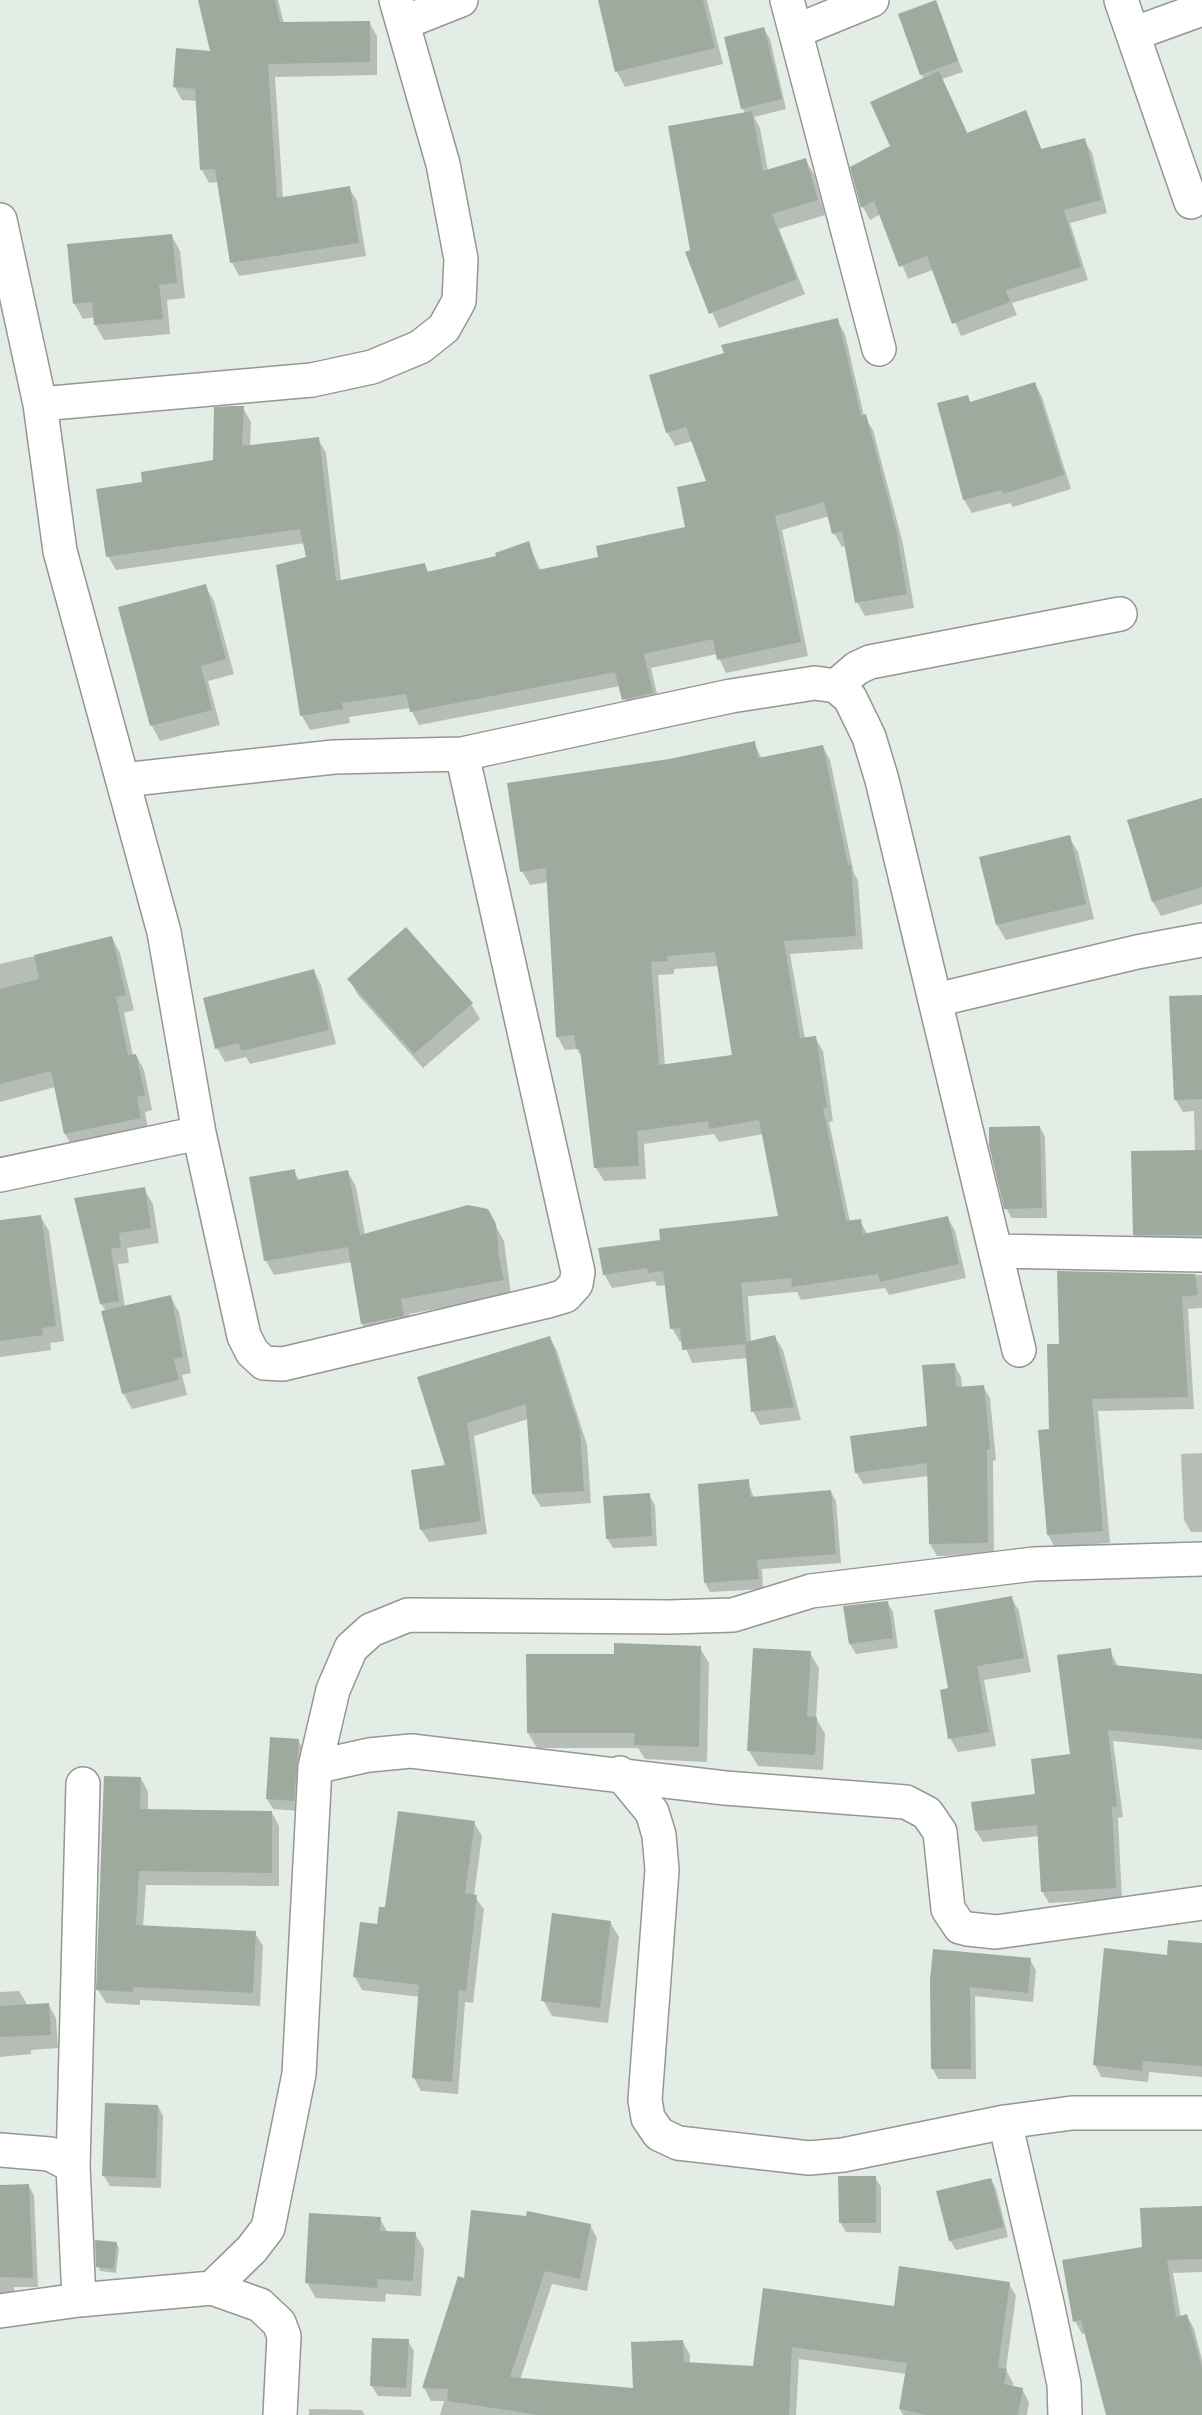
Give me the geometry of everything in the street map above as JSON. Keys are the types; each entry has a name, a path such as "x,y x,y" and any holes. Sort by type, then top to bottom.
{"street":[{"path":"40,404 312,380 372,367 420,347 444,328 459,301 461,259 443,164 399,12 461,0"},
{"path":"787,0 879,349"},
{"path":"796,31 872,0"},
{"path":"1121,0 1191,202"},
{"path":"1133,34 1202,9"},
{"path":"0,220 40,404 60,551 164,932 199,1133 244,1336 252,1352 264,1363 283,1364 565,1296 573,1289 578,1272 462,754"},
{"path":"836,686 857,668 870,662 1120,614"},
{"path":"123,780 334,757 462,754 731,696 816,683 836,686 850,698 869,736 936,1000 1019,1350"},
{"path":"936,1000 1137,952 1202,940"},
{"path":"0,1175 199,1133"},
{"path":"996,1251 1202,1255"},
{"path":"212,2288 252,2249 268,2228 297,2085 315,1767 333,1690 351,1648 371,1630 408,1615 733,1615 812,1591 1023,1565 1202,1559"},
{"path":"315,1767 369,1755 411,1751 620,1773 725,1788 906,1802 927,1813 940,1832 948,1909 960,1927 968,1929 996,1932 1202,1903"},
{"path":"620,1773 652,1812 659,1835 662,1870 645,2100 648,2118 660,2134 678,2143 809,2158 843,2155 1005,2122 1072,2113 1202,2113"},
{"path":"79,2300 73,2166 83,1784"},
{"path":"1005,2122 1050,2314 1064,2384 1065,2415"},
{"path":"0,2150 50,2154 73,2166"},
{"path":"0,2311 79,2300 212,2288 260,2305 279,2324 284,2337 280,2415"}],"building":[{"path":"198,0 275,0 280,22 370,21 370,62 268,64 277,198 350,186 359,243 230,263 215,169 200,170 195,89 173,87 176,48 210,51"},
{"path":"598,0 703,0 715,48 615,72"},
{"path":"936,0 958,61 920,75 898,14"},
{"path":"764,27 782,99 741,109 724,37"},
{"path":"939,71 967,133 1026,110 1041,149 1085,138 1101,200 1064,210 1081,267 1006,290 1010,302 952,324 927,256 899,267 874,201 861,208 850,167 890,146 870,102"},
{"path":"752,111 763,171 806,158 818,200 772,214 797,279 709,314 685,252 690,250 668,126"},
{"path":"172,234 177,283 159,285 163,319 94,325 92,302 73,304 67,244"},
{"path":"838,318 861,416 866,414 896,529 907,594 855,603 842,531 832,534 824,502 775,516 801,642 717,660 713,639 644,654 653,693 622,700 615,672 410,712 406,694 342,703 343,709 300,716 276,565 306,557 300,529 106,557 96,489 142,482 141,472 213,460 214,407 244,406 242,446 319,437 336,581 425,563 427,572 496,556 495,553 529,541 538,570 598,557 596,546 685,527 677,487 706,481 686,427 666,433 649,375 724,353 721,345"},
{"path":"1035,382 1064,475 1003,494 1002,490 963,500 937,403 968,395 970,402"},
{"path":"206,584 226,659 201,666 212,710 150,726 118,607"},
{"path":"755,741 758,758 823,745 848,865 851,865 856,936 784,941 800,1038 816,1036 827,1108 823,1108 846,1221 861,1219 863,1234 948,1216 959,1264 880,1282 878,1274 792,1287 791,1278 741,1283 746,1342 775,1335 794,1407 751,1412 745,1344 682,1350 680,1328 670,1329 663,1271 648,1273 647,1268 603,1275 598,1248 660,1240 659,1229 778,1216 759,1120 709,1129 708,1121 637,1131 639,1166 594,1168 580,1049 576,1049 574,1035 556,1037 546,868 520,872 507,783 669,759","holes":["715,952 732,1055 659,1065 651,962 668,961 667,956"]},
{"path":"1202,798 1202,887 1152,902 1127,820"},
{"path":"1070,835 1086,904 996,925 979,857"},
{"path":"406,927 473,1003 414,1054 347,979"},
{"path":"112,936 126,995 116,997 128,1055 136,1054 145,1095 137,1097 141,1118 64,1134 51,1071 0,1084 0,989 39,979 34,955"},
{"path":"314,969 329,1030 241,1051 239,1043 215,1049 203,998"},
{"path":"1202,995 1202,1099 1174,1100 1169,996"},
{"path":"1040,1126 1042,1208 1004,1209 989,1145 989,1127"},
{"path":"1202,1150 1202,1235 1133,1235 1131,1151"},
{"path":"295,1169 296,1180 348,1170 360,1235 468,1205 488,1209 496,1224 504,1280 401,1299 404,1316 361,1324 348,1247 264,1261 249,1177"},
{"path":"145,1187 151,1228 119,1233 121,1247 111,1249 119,1301 100,1304 74,1198"},
{"path":"41,1215 56,1326 42,1328 43,1335 0,1341 0,1220"},
{"path":"1057,1271 1195,1274 1198,1295 1182,1297 1188,1397 1092,1399 1103,1531 1047,1535 1038,1430 1049,1429 1047,1344 1059,1344"},
{"path":"171,1295 183,1357 174,1359 179,1380 122,1394 101,1311"},
{"path":"550,1336 580,1431 584,1491 532,1494 526,1404 467,1423 481,1521 420,1530 411,1470 445,1465 417,1377"},
{"path":"955,1363 956,1387 984,1385 990,1449 987,1449 988,1543 929,1544 927,1463 855,1473 850,1436 927,1426 922,1365"},
{"path":"749,1479 750,1497 831,1490 836,1554 757,1560 759,1579 704,1583 698,1484"},
{"path":"650,1493 652,1536 606,1539 603,1496"},
{"path":"1012,1596 1024,1658 977,1666 989,1732 948,1739 940,1690 948,1688 934,1610"},
{"path":"888,1601 893,1638 849,1644 843,1606"},
{"path":"614,1643 701,1646 699,1747 634,1745 635,1733 527,1733 526,1654 614,1654"},
{"path":"753,1648 811,1651 807,1716 817,1717 815,1755 747,1751"},
{"path":"1111,1648 1113,1665 1202,1674 1202,1739 1108,1730 1117,1806 1112,1807 1116,1888 1041,1892 1037,1825 975,1831 971,1802 1035,1794 1031,1759 1070,1754 1057,1655"},
{"path":"270,1737 299,1739 294,1801 266,1799"},
{"path":"104,1776 141,1777 140,1809 272,1811 272,1873 139,1871 136,1925 256,1931 253,1993 133,1987 133,1992 96,1990"},
{"path":"398,1811 475,1821 465,1893 477,1895 466,1991 459,1990 452,2082 412,2078 419,1985 353,1977 360,1922 377,1924 379,1907 385,1907"},
{"path":"552,1913 611,1921 600,2008 541,2001"},
{"path":"1168,1940 1202,1943 1202,2066 1143,2061 1142,2071 1093,2065 1104,1948 1167,1955"},
{"path":"933,1949 1031,1958 1028,1993 970,1987 971,2069 931,2069 930,1980"},
{"path":"49,2003 51,2035 0,2037 0,2006"},
{"path":"105,2103 158,2105 156,2178 102,2176"},
{"path":"838,2176 876,2176 876,2223 839,2223"},
{"path":"991,2178 1004,2227 949,2241 936,2191"},
{"path":"29,2184 33,2278 0,2277 0,2185"},
{"path":"1202,2206 1202,2259 1167,2260 1176,2317 1187,2314 1202,2368 1202,2415 1106,2415 1081,2320 1073,2322 1062,2260 1142,2247 1140,2208"},
{"path":"471,2210 526,2216 527,2211 591,2224 580,2279 545,2271 510,2377 633,2388 631,2342 683,2340 684,2362 753,2366 763,2288 894,2306 899,2266 1010,2282 998,2367 1007,2369 1004,2384 1023,2388 1018,2415 927,2415 899,2409 907,2363 792,2347 789,2415 539,2415 447,2401 448,2389 422,2388 458,2276 464,2278"},
{"path":"309,2213 381,2217 380,2231 416,2232 413,2281 378,2279 377,2288 305,2283"},
{"path":"95,2240 117,2242 114,2269 96,2267"},
{"path":"372,2338 409,2339 406,2388 370,2386"}]}
